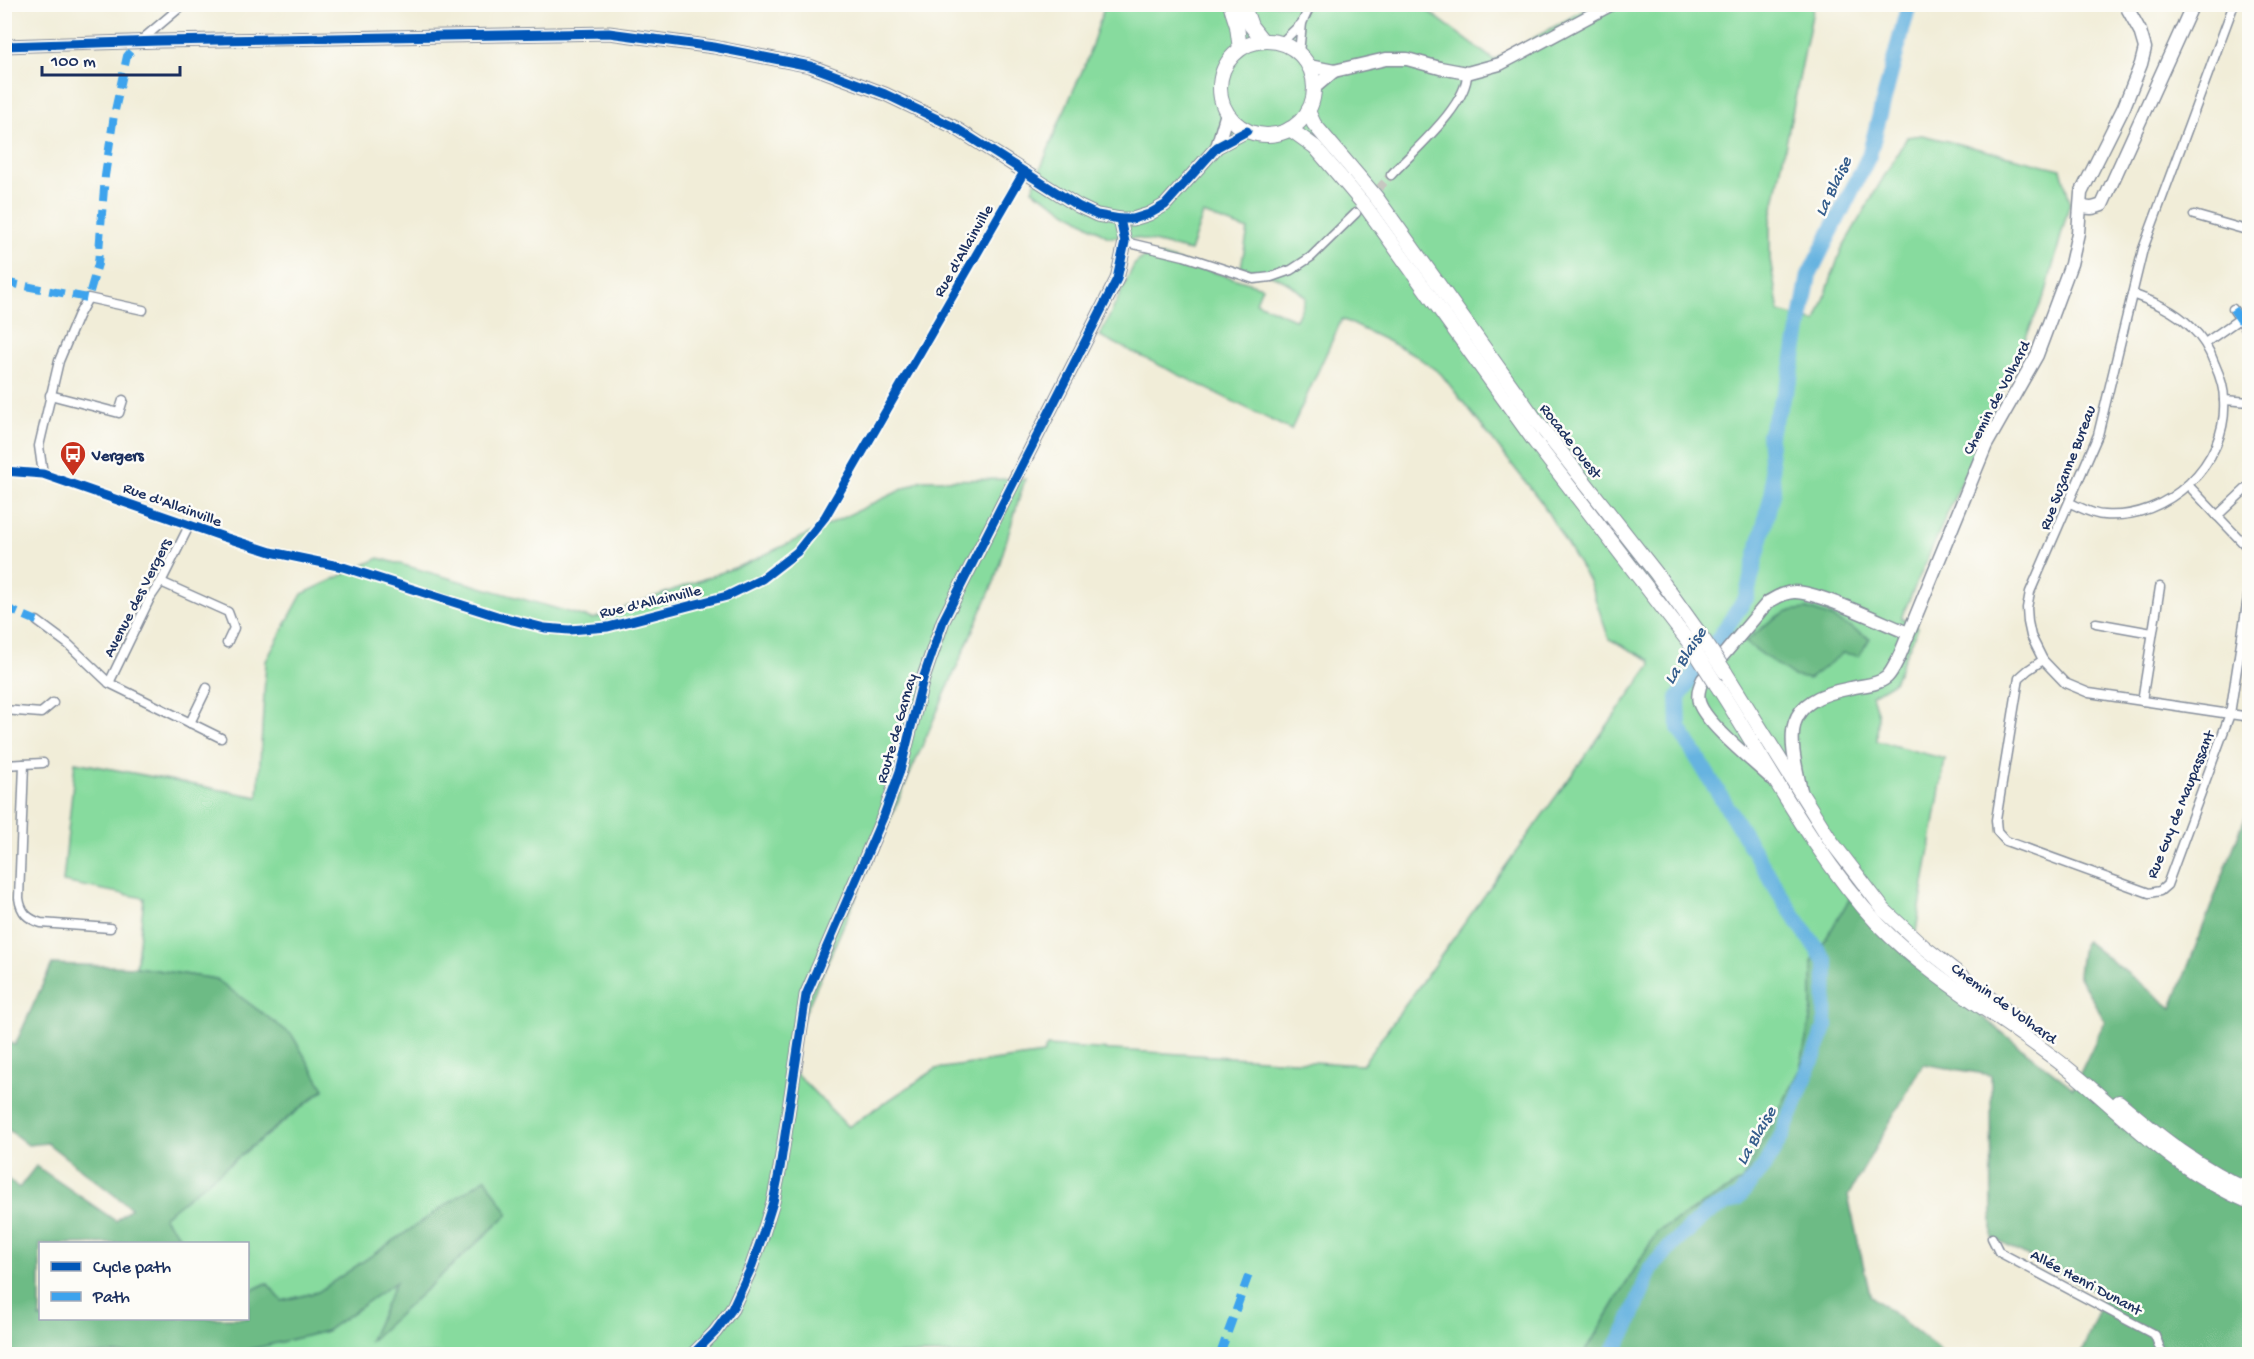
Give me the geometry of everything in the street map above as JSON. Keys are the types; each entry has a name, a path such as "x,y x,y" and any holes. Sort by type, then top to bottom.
{"main road":[{"path":"1230,4 1237,26 1240,49"},
{"path":"1243,4 1251,26 1263,41"},
{"path":"1263,41 1281,43 1299,53 1308,66 1314,88 1308,111 1297,124 1290,129 1269,135 1247,131 1233,120 1227,113 1220,94 1222,73 1226,64 1240,49 1263,41"},
{"name":"Rocade Ouest","path":"1308,111 1314,124 1376,197 1535,419 1656,573 1725,672 1802,795"},
{"name":"Rocade Ouest","path":"1290,129 1322,154 1366,207 1528,433 1691,645 1780,786"},
{"name":"Chemin de Volhard","path":"1780,786 1836,871 1880,925 1903,946 2044,1050 2168,1155 2207,1181 2250,1202"},
{"name":"Chemin de Volhard","path":"1802,795 1858,878 1884,910 1906,932 2002,1009 2064,1054 2182,1154 2224,1180 2250,1191"}],"street":[{"path":"139,42 184,4"},
{"path":"1299,53 1302,23 1311,4"},
{"path":"1308,66 1334,71 1386,59 1407,59 1467,73 1500,64 1612,4"},
{"name":"Chemin de Volhard","path":"1802,795 1792,750 1797,717 1812,699 1829,692 1875,683 1887,676 1899,657 1986,445 2037,356 2071,264 2078,233 2081,193 2124,107 2145,48 2140,31 2125,4"},
{"path":"2081,205 2094,208 2102,205 2193,4"},
{"name":"Rue Suzanne Bureau","path":"2234,4 2144,249 2098,435 2030,592 2027,608 2031,636 2043,660 2065,683 2089,693 2250,717"},
{"path":"1281,43 1302,23"},
{"path":"4,46 609,33 714,47 810,66 885,94 954,127 1078,206 1097,215 1120,219 1141,216 1165,205 1217,147 1247,131"},
{"path":"1314,88 1334,71"},
{"path":"1391,175 1458,102 1466,86 1467,73"},
{"path":"1217,147 1227,113"},
{"name":"Rue d'Allainville","path":"4,471 43,474 271,552 343,567 496,616 545,628 569,630 608,627 728,596 762,579 797,552 825,517 1024,172"},
{"path":"1125,242 1184,256 1254,279 1271,277 1291,270 1311,257 1356,213"},
{"path":"2194,215 2250,231"},
{"name":"Route de Garnay","path":"693,1354 715,1332 732,1309 751,1268 773,1202 806,995 884,815 900,771 923,679 943,621 1117,279 1125,242 1120,219"},
{"path":"2070,503 2102,515 2128,515 2142,512 2169,499 2202,472 2214,450 2223,421 2224,400 2221,381 2205,343 2192,327 2166,307 2132,294"},
{"path":"43,474 39,446 50,395 59,361 88,298 143,310"},
{"path":"2205,343 2245,315 2250,298"},
{"path":"2233,309 2250,334"},
{"path":"50,395 119,413 123,400"},
{"path":"2224,400 2250,402"},
{"path":"2188,485 2246,546 2250,556"},
{"path":"2217,516 2250,486"},
{"name":"Avenue des Vergers","path":"109,683 150,598 161,582 190,524"},
{"path":"161,582 228,612 234,628 227,644"},
{"name":"Rue Guy de Maupassant","path":"2043,660 2019,678 1996,820 1997,831 2006,841 2149,893 2160,891 2166,885 2230,714 2250,584"},
{"path":"2142,700 2160,587"},
{"path":"1780,786 1723,734 1702,709 1698,700 1699,687 1703,679 1768,602 1780,595 1794,592 1812,595 1908,633"},
{"path":"37,621 68,644 109,683 221,738"},
{"path":"2096,623 2152,633"},
{"path":"190,723 207,688"},
{"path":"4,710 41,713 53,703"},
{"path":"4,765 43,763"},
{"path":"24,764 20,908 32,920 41,923 110,928"},
{"name":"Allée Henri Dunant","path":"1992,1238 1999,1252 2144,1327 2155,1335 2162,1354"}],"green space":[{"path":"1126,4 1420,5 1494,60 1593,5 1814,5 1770,223 1770,259 1779,312 1816,322 1841,250 1907,137 1922,135 2061,169 2070,202 2046,292 1901,618 1918,627 1894,682 1872,695 1878,715 1877,741 1945,759 1911,961 1812,962 1812,1009 1800,1070 1742,1181 1657,1232 1584,1354 231,1354 326,1331 397,1281 370,1340 508,1214 485,1179 318,1292 282,1301 267,1283 249,1292 249,1242 185,1242 162,1217 324,1090 217,979 136,967 144,898 63,882 75,762 258,797 266,661 302,594 379,558 593,619 745,564 922,480 1025,479 994,582 784,1061 848,1127 936,1069 1043,1054 1047,1046 1362,1065 1651,665 1650,660 1609,639 1589,581 1542,503 1441,374 1412,353 1342,319 1291,430 1100,336 1134,265 1150,256 1162,256 1262,287 1256,302 1296,320 1306,298 1292,286 1276,277 1241,267 1248,230 1203,214 1190,251 1137,238 1108,237 1032,190 1087,60 1105,5 1125,6"},
{"path":"1807,609 1828,616 1870,638 1859,656 1843,653 1809,679 1793,676 1745,642 1773,619 1788,611"},
{"path":"2249,807 2249,1354 2081,1354 2104,1296 1992,1238 1991,1075 1923,1064 1848,1196 1870,1295 1941,1351 1939,1354 1779,1354 1776,1351 1774,1354 1584,1354 1657,1232 1742,1181 1800,1070 1812,1009 1812,962 1850,898 1911,961 2073,1088 2105,1021 2078,975 2081,951 2086,941 2172,1008"},
{"path":"52,964 136,967 216,979 292,1035 324,1089 163,1217 185,1242 39,1242 39,1320 249,1320 249,1292 267,1283 282,1301 318,1292 486,1178 508,1214 369,1342 396,1282 326,1331 231,1354 5,1354 5,1177 19,1188 36,1166 116,1221 131,1208 47,1143 28,1145 5,1127 5,1041 15,1045"}],"waterway":[{"name":"La Blaise","path":"1612,1354 1628,1326 1651,1268 1707,1213 1738,1198 1765,1165 1783,1133 1825,1028 1826,962 1788,907 1679,728 1678,698 1746,598 1773,490 1769,434 1790,379 1809,275 1869,156 1909,4"}],"tunnel":[{"path":"1371,197 1391,175"}],"marked path":[{"path":"4,282 88,298 98,264 105,176 114,115 127,56 139,42"},
{"path":"2233,309 2250,334"},
{"path":"4,607 37,621"},
{"path":"1220,1354 1249,1274"}],"cycle path":[{"path":"4,46 609,33 714,47 810,66 885,94 954,127 1078,206 1097,215 1120,219 1133,219 1149,214 1165,205 1217,147 1247,131"},
{"path":"4,471 43,474 271,552 343,567 497,616 545,628 569,630 608,627 727,596 762,579 797,552 825,517 1024,172"},
{"path":"693,1354 715,1332 732,1309 762,1237 773,1202 780,1168 806,995 884,815 900,771 923,679 943,621 1117,279 1125,242 1120,219"}],"place":[{"name":"Vergers","path":"73,477"}]}
